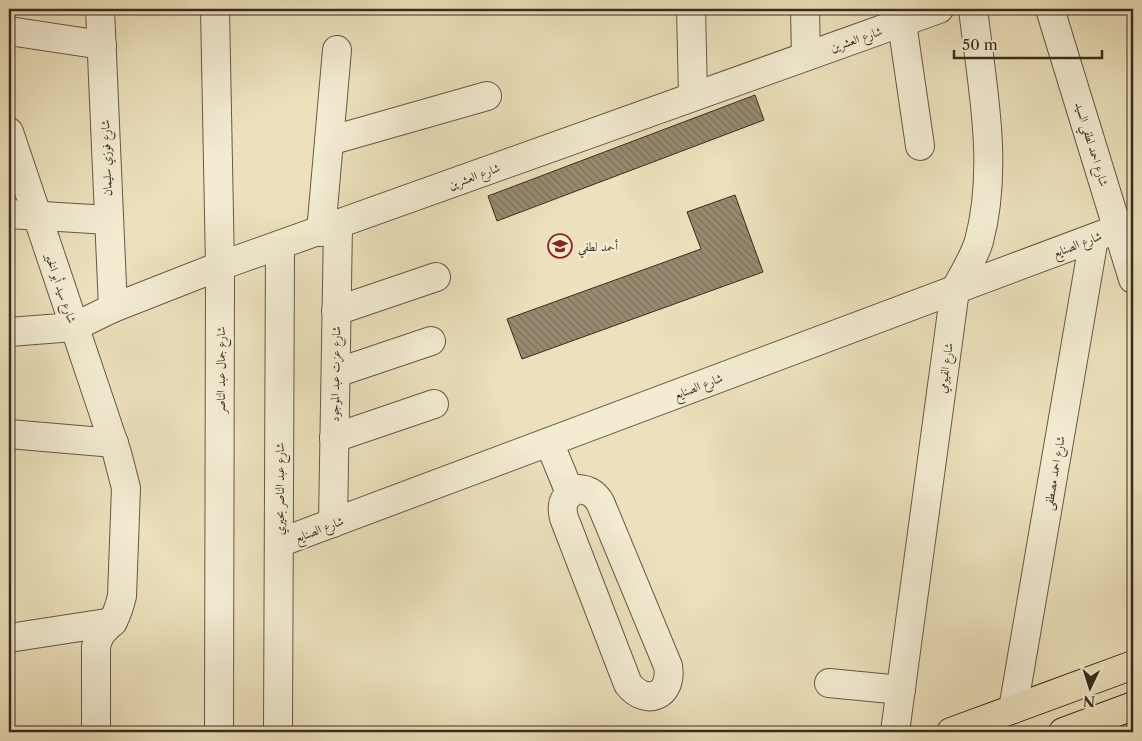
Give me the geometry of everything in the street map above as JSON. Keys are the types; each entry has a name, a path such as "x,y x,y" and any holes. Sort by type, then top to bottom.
{"main road":[{"path":"951,732 1133,665"},
{"path":"1063,732 1133,706"}],"street":[{"name":"شارع فوزي سليمان","path":"100,9 113,308"},
{"name":"شارع جمال عبد الناصر","path":"215,9 220,266 219,732"},
{"path":"691,9 693,96"},
{"path":"805,9 806,56"},
{"name":"شارع العشرين","path":"9,332 74,327 113,308 220,266 329,229 693,96 939,9"},
{"name":"شارع الفيومي","path":"895,732 955,290 978,243 988,182 987,134 973,9"},
{"name":"شارع احمد لطفي السيد","path":"1050,9 1115,230 1133,280"},
{"path":"902,23 920,146"},
{"path":"9,31 102,45"},
{"name":"شارع عزت عبد الموجود","path":"333,523 336,311 329,229 329,141 337,50"},
{"path":"329,141 487,96"},
{"name":"شارع سيد أبو الخير","path":"9,132 114,443 126,488 122,596 119,609 112,622 104,628 98,637 96,647 96,732"},
{"path":"9,214 109,220"},
{"name":"شارع الصنايع","path":"279,544 1115,230"},
{"name":"شارع احمد مصطفى","path":"1013,709 1115,230"},
{"name":"شارع عبد الناصر بحيري","path":"278,732 280,246"},
{"path":"336,311 436,277"},
{"path":"336,373 430,341"},
{"path":"334,438 434,404"},
{"path":"9,434 114,443"},
{"path":"549,442 570,493"},
{"path":"578,489 587,490 595,494 637,590 668,666 670,677 666,688 657,695 646,697 635,693 628,684 562,509 564,500 570,493 578,489"},
{"path":"598,605 637,590"},
{"path":"9,638 112,622"},
{"path":"830,683 901,690"}],"building":[{"path":"755,95 764,120 497,221 488,196"},
{"path":"735,195 763,272 522,359 507,319 701,249 687,212"}],"place":[{"name":"أحمد لطفي","path":"560,246"}]}
